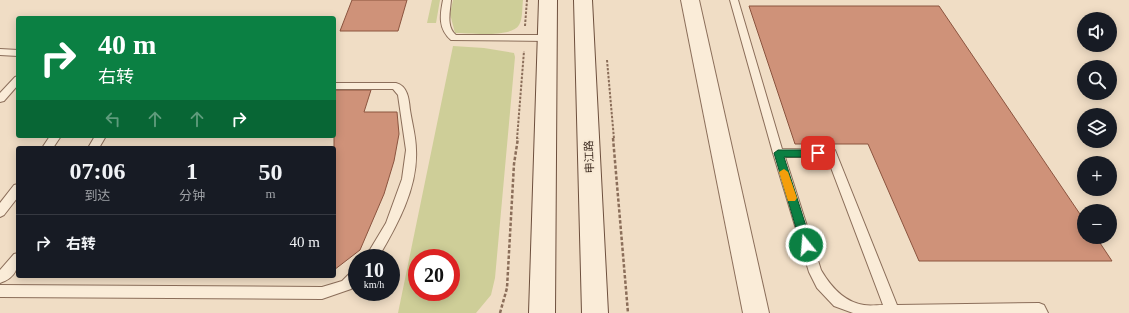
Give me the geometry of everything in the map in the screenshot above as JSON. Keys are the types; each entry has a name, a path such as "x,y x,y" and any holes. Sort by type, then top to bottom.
{"main road":[{"path":"542,313 548,0"},
{"name":"申江路","path":"583,0 595,313"},
{"path":"690,0 756,313"}],"lane":[{"path":"447,0 445,27 447,34 454,38 547,38"},
{"path":"734,0 778,153 815,272 822,284 839,302 864,310 1039,309 1041,313"},
{"path":"0,52 16,53"},
{"path":"336,86 396,86 403,94 411,150 408,179 391,225 376,249"},
{"path":"0,99 9,88"},
{"path":"778,153 831,153 892,310"},
{"path":"0,212 16,191"},
{"path":"0,277 8,271 16,261"},
{"path":"0,291 322,293 348,283"}],"path":[{"path":"500,313 507,288 514,164 518,135 527,0"},
{"path":"607,59 628,313"}],"green space":[{"path":"432,0 440,0 436,23 427,23"},
{"path":"453,0 523,0 522,16 519,25 515,29 508,32 490,34 455,33 450,14"},
{"path":"453,46 484,48 514,53 515,57 495,278 491,295 476,313 398,313 408,264 408,301 460,301 460,249 411,249"}],"building":[{"path":"352,0 407,0 398,31 340,31"},
{"path":"749,6 939,6 1077,210 1077,244 1101,244 1112,261 919,261 868,144 795,144"},
{"path":"336,90 371,90 364,112 397,112 399,134 394,161 384,194 360,249 348,249 348,259 336,268 336,146 334,146 334,138 336,138"}],"slow traffic":[{"path":"784,172 792,198"}],"route":[{"path":"806,245 778,153 818,153"}]}
